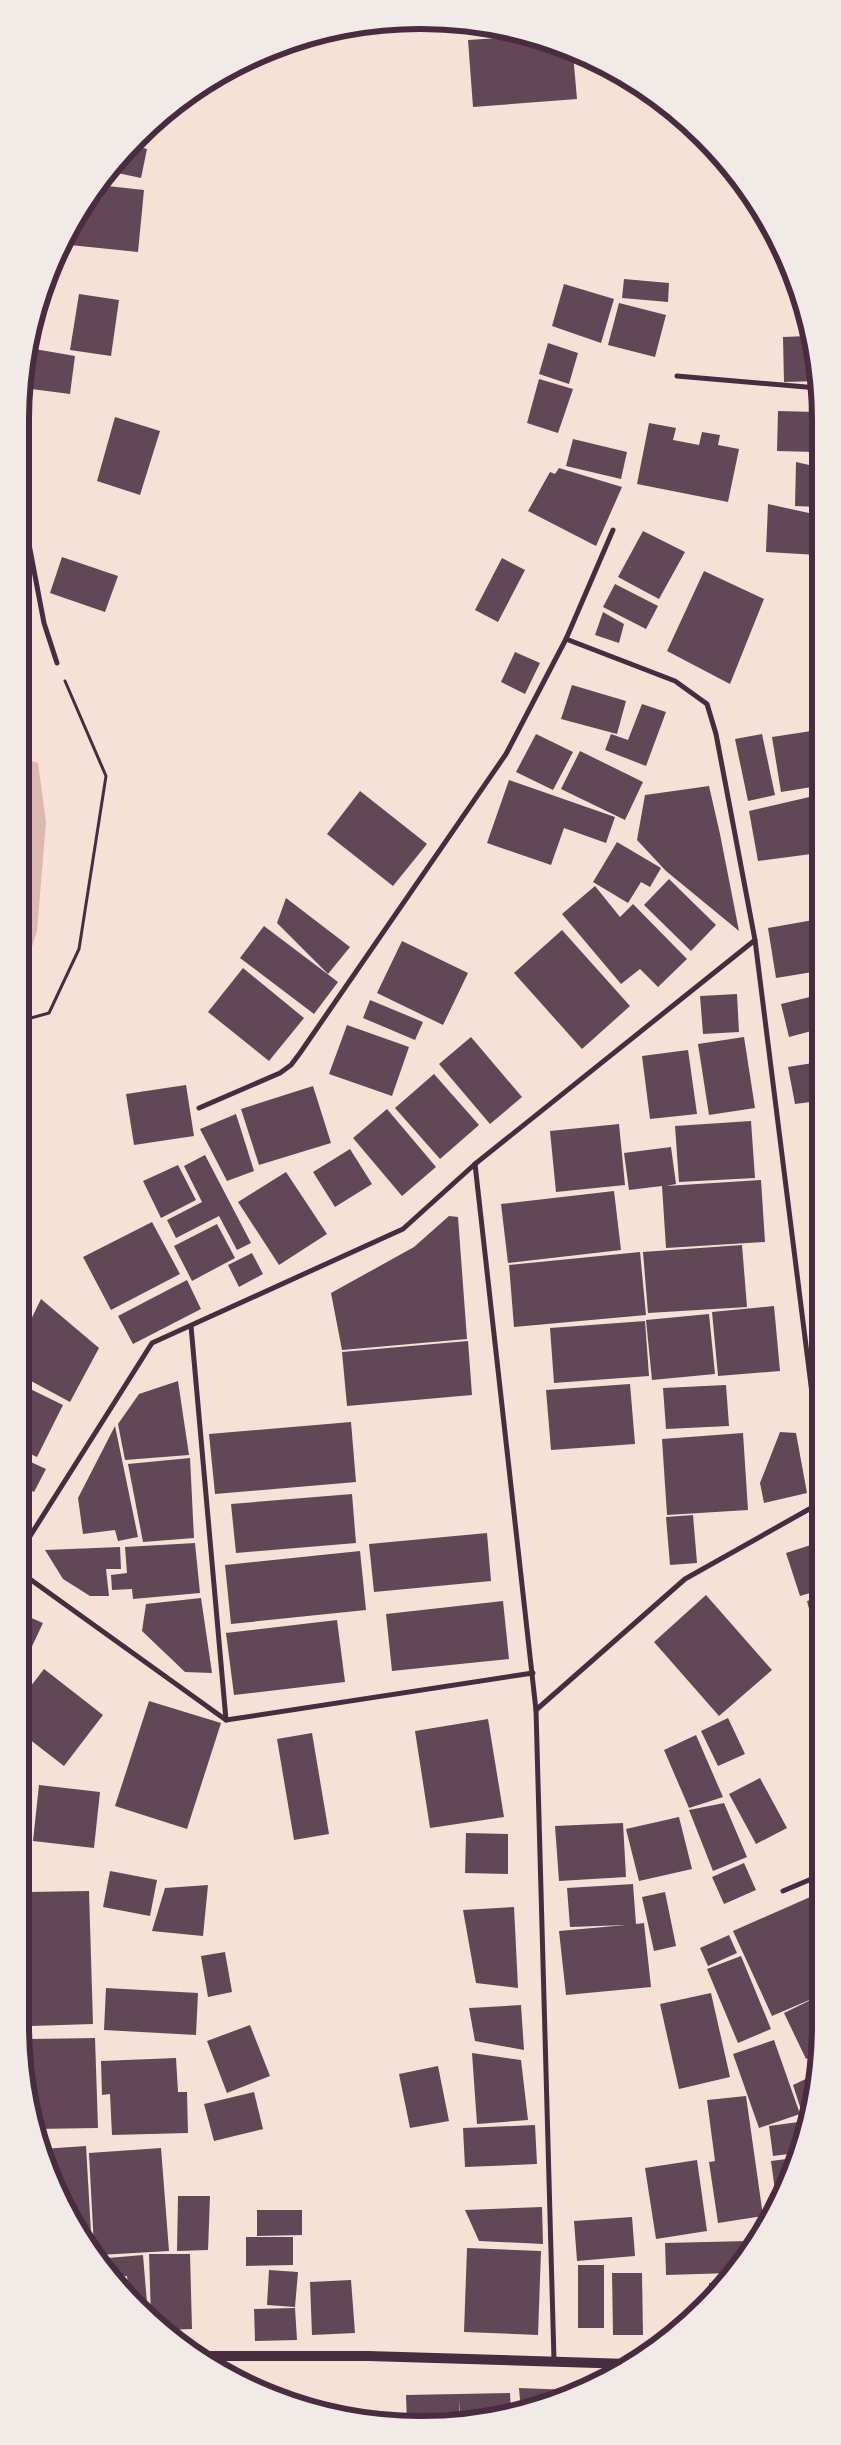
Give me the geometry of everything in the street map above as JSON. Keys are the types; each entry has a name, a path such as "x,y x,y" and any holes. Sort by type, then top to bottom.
{"main road":[{"path":"212,2356 368,2356 617,2363"}],"street":[{"path":"677,376 810,387"},
{"path":"199,1108 280,1073 291,1064 506,754 566,639 613,530"},
{"path":"29,544 44,623 58,663"},
{"path":"566,639 675,681 707,704 716,734 755,940 812,1393"},
{"path":"29,1538 152,1343 403,1230 475,1164 755,940"},
{"path":"475,1164 536,1710 554,2360"},
{"path":"191,1326 226,1720"},
{"path":"536,1710 685,1579 812,1508"},
{"path":"29,1578 226,1720 533,1673"},
{"path":"783,1891 812,1879"}],"path":[{"path":"29,1019 49,1014 78,949 106,776 58,663"}],"shaded area":[{"path":"29,760 38,763 46,822 37,931 29,956"}],"building":[{"path":"504,38 522,42 574,60 577,99 473,107 468,40"},
{"path":"151,136 149,143 144,142"},
{"path":"139,147 147,149 141,178 117,173"},
{"path":"107,186 144,190 138,252 70,245"},
{"path":"624,279 669,283 668,302 622,298"},
{"path":"564,284 614,299 601,343 552,326"},
{"path":"79,294 119,300 111,356 70,350"},
{"path":"619,303 666,315 655,357 608,345"},
{"path":"803,336 810,381 784,382 783,337"},
{"path":"548,343 578,353 569,384 539,374"},
{"path":"35,349 75,356 70,394 30,389"},
{"path":"539,379 573,389 558,433 527,423"},
{"path":"778,411 812,412 812,452 777,451"},
{"path":"115,417 160,431 140,495 97,481"},
{"path":"649,423 676,428 673,440 699,445 702,432 720,435 718,445 739,449 728,502 637,484"},
{"path":"573,439 627,452 621,479 566,466"},
{"path":"796,462 812,466 812,507 795,506"},
{"path":"559,468 622,487 596,546 528,511 550,472 555,474"},
{"path":"768,504 812,514 812,555 766,552"},
{"path":"643,531 685,552 659,599 618,577"},
{"path":"62,557 118,576 105,612 50,593"},
{"path":"502,558 525,570 498,622 475,610"},
{"path":"704,571 764,599 730,684 667,651"},
{"path":"615,584 658,606 646,629 603,607"},
{"path":"603,612 624,624 619,643 595,635"},
{"path":"515,652 540,663 525,694 501,682"},
{"path":"572,685 626,701 617,734 561,719"},
{"path":"642,704 666,712 646,766 605,750 611,734 628,740"},
{"path":"812,731 812,787 781,792 772,737"},
{"path":"536,734 573,752 553,790 516,772"},
{"path":"762,734 775,795 748,801 735,739"},
{"path":"580,751 643,782 625,820 561,789"},
{"path":"509,780 615,817 606,843 564,828 551,865 487,843"},
{"path":"709,786 739,931 666,871 637,840 645,795"},
{"path":"360,791 427,844 393,886 327,834"},
{"path":"812,796 812,854 758,861 749,811"},
{"path":"617,842 661,868 650,887 641,882 628,903 593,882"},
{"path":"669,879 716,925 691,951 644,905"},
{"path":"595,886 620,917 633,904 687,959 658,987 640,969 621,984 562,914"},
{"path":"286,898 350,947 328,974 277,923"},
{"path":"812,920 812,972 776,978 768,928"},
{"path":"264,926 338,982 314,1014 240,958"},
{"path":"562,930 630,1006 582,1049 514,973"},
{"path":"402,941 468,973 443,1025 377,993"},
{"path":"243,968 304,1018 269,1061 208,1012"},
{"path":"737,994 739,1032 703,1034 700,996"},
{"path":"812,996 812,1031 789,1037 781,1004"},
{"path":"370,1000 423,1022 415,1040 363,1018"},
{"path":"347,1025 409,1047 392,1096 329,1074"},
{"path":"471,1037 522,1097 490,1124 439,1064"},
{"path":"744,1037 755,1108 709,1115 698,1044"},
{"path":"688,1050 697,1114 650,1119 642,1056"},
{"path":"812,1063 812,1102 795,1104 788,1067"},
{"path":"434,1074 479,1125 440,1159 395,1108"},
{"path":"186,1085 194,1136 134,1145 126,1094"},
{"path":"313,1086 331,1143 259,1165 241,1109"},
{"path":"387,1109 436,1167 402,1196 353,1138"},
{"path":"236,1114 254,1171 227,1181 200,1129"},
{"path":"751,1121 755,1178 679,1182 675,1126"},
{"path":"619,1124 625,1185 556,1192 550,1131"},
{"path":"671,1147 676,1184 666,1186 761,1180 765,1242 666,1248 662,1186 629,1190 624,1153"},
{"path":"350,1149 372,1184 335,1207 313,1172"},
{"path":"205,1155 251,1243 237,1250 219,1216 176,1238 167,1220 202,1202 184,1166"},
{"path":"178,1165 196,1200 161,1218 143,1181"},
{"path":"286,1172 327,1234 279,1265 238,1202"},
{"path":"614,1191 621,1250 508,1263 501,1204"},
{"path":"449,1216 458,1217 467,1339 342,1350 331,1293 414,1247"},
{"path":"152,1222 180,1274 111,1310 83,1257"},
{"path":"217,1224 235,1258 192,1281 174,1246"},
{"path":"742,1245 747,1307 648,1313 643,1252"},
{"path":"640,1252 646,1315 514,1327 509,1265"},
{"path":"252,1253 263,1274 239,1287 228,1265"},
{"path":"187,1280 201,1309 133,1344 118,1316"},
{"path":"41,1299 99,1348 70,1402 29,1380 29,1324"},
{"path":"774,1306 780,1371 718,1376 712,1312"},
{"path":"709,1314 715,1374 652,1380 646,1320"},
{"path":"645,1321 649,1376 554,1383 550,1328"},
{"path":"468,1341 472,1395 347,1406 342,1352"},
{"path":"178,1381 189,1455 125,1460 118,1424 139,1394"},
{"path":"630,1384 635,1444 551,1450 546,1390"},
{"path":"726,1385 729,1426 666,1429 663,1388"},
{"path":"29,1388 63,1405 37,1457 29,1453"},
{"path":"351,1422 356,1482 215,1494 209,1434"},
{"path":"115,1426 138,1537 118,1541 115,1530 83,1534 78,1498"},
{"path":"780,1432 796,1433 807,1493 764,1503 760,1483"},
{"path":"743,1433 748,1510 667,1515 662,1439"},
{"path":"190,1458 194,1538 143,1542 128,1464"},
{"path":"29,1461 46,1469 34,1492 29,1490"},
{"path":"352,1494 356,1543 236,1553 231,1504"},
{"path":"693,1515 697,1563 670,1565 666,1517"},
{"path":"487,1533 491,1581 374,1592 369,1544"},
{"path":"195,1543 200,1593 133,1599 132,1589 112,1590 111,1575 127,1573 125,1547"},
{"path":"812,1545 812,1592 800,1596 786,1553"},
{"path":"120,1547 121,1569 106,1569 109,1596 90,1596 63,1579 45,1550"},
{"path":"360,1551 366,1610 231,1624 225,1565"},
{"path":"706,1595 772,1670 719,1716 654,1642"},
{"path":"201,1598 212,1673 185,1672 142,1631 146,1604"},
{"path":"812,1599 812,1620 807,1601"},
{"path":"503,1601 509,1659 392,1671 386,1614"},
{"path":"29,1617 43,1623 29,1653"},
{"path":"337,1620 345,1682 234,1695 226,1633"},
{"path":"44,1669 103,1715 64,1766 29,1739 29,1688"},
{"path":"149,1701 221,1723 187,1829 115,1806"},
{"path":"728,1718 745,1754 718,1766 701,1731"},
{"path":"488,1719 504,1817 430,1828 415,1731"},
{"path":"312,1733 329,1834 294,1840 277,1739"},
{"path":"696,1735 723,1797 689,1808 664,1750"},
{"path":"29,1766 32,1766 32,1841 29,1841"},
{"path":"760,1778 787,1828 756,1844 729,1794"},
{"path":"39,1785 100,1792 94,1848 33,1841"},
{"path":"724,1803 747,1857 713,1871 689,1810"},
{"path":"679,1817 692,1869 639,1881 626,1829"},
{"path":"623,1823 626,1877 559,1881 555,1826"},
{"path":"466,1833 508,1834 508,1874 465,1873"},
{"path":"744,1863 756,1890 724,1904 712,1877"},
{"path":"110,1871 157,1880 150,1916 103,1907"},
{"path":"633,1884 636,1924 644,1923 651,1987 566,1995 559,1931 626,1925 570,1927 567,1888"},
{"path":"208,1885 203,1936 152,1931 165,1888"},
{"path":"89,1891 93,2024 31,2026 29,1892"},
{"path":"665,1892 676,1946 654,1951 642,1897"},
{"path":"812,1896 812,1999 772,2016 733,1931"},
{"path":"514,1907 518,1988 476,1983 463,1910"},
{"path":"729,1935 737,1953 708,1966 700,1948"},
{"path":"225,1952 232,1992 208,1997 201,1956"},
{"path":"741,1956 771,2029 738,2043 707,1969"},
{"path":"106,1988 198,1993 196,2035 104,2030"},
{"path":"711,1993 730,2077 679,2089 660,2004"},
{"path":"812,1999 810,2057 806,2059 784,2013"},
{"path":"521,2005 524,2050 475,2041 469,2008"},
{"path":"250,2025 270,2076 227,2093 207,2041"},
{"path":"95,2038 98,2128 43,2129 34,2086 31,2039"},
{"path":"774,2040 800,2114 759,2128 733,2054"},
{"path":"472,2053 521,2060 528,2120 477,2124"},
{"path":"176,2058 178,2092 187,2092 188,2133 112,2135 110,2094 102,2095 101,2061"},
{"path":"438,2066 449,2121 410,2128 399,2074"},
{"path":"809,2077 802,2113 793,2085"},
{"path":"254,2092 263,2129 214,2141 204,2104"},
{"path":"746,2096 762,2216 718,2223 709,2162 715,2161 707,2100"},
{"path":"800,2122 790,2154 773,2156 769,2126"},
{"path":"535,2125 537,2164 465,2167 463,2128"},
{"path":"86,2146 91,2233 81,2220 69,2198 49,2148"},
{"path":"161,2148 169,2251 104,2255 94,2240 89,2153"},
{"path":"788,2159 775,2191 771,2161"},
{"path":"697,2160 707,2231 656,2239 645,2168"},
{"path":"178,2196 210,2196 208,2250 177,2251"},
{"path":"542,2207 543,2244 479,2241 465,2210"},
{"path":"257,2210 302,2210 302,2235 257,2236"},
{"path":"632,2217 635,2256 577,2261 574,2221"},
{"path":"246,2237 293,2237 293,2265 246,2266"},
{"path":"747,2241 723,2273 666,2275 665,2243"},
{"path":"467,2248 541,2251 538,2335 464,2332"},
{"path":"149,2254 190,2254 192,2329 175,2330 151,2309"},
{"path":"143,2255 147,2303 143,2302 128,2285 127,2276 121,2277 108,2258"},
{"path":"578,2265 604,2265 604,2328 578,2328"},
{"path":"269,2270 298,2272 295,2307 267,2305"},
{"path":"612,2273 642,2273 643,2335 613,2335"},
{"path":"351,2280 355,2333 312,2335 310,2282"},
{"path":"709,2283 715,2283 709,2289"},
{"path":"295,2308 297,2340 255,2341 254,2309"},
{"path":"519,2388 560,2390 546,2395 520,2403"},
{"path":"510,2393 511,2406 460,2414 459,2400 460,2414 407,2415 406,2395"}]}
